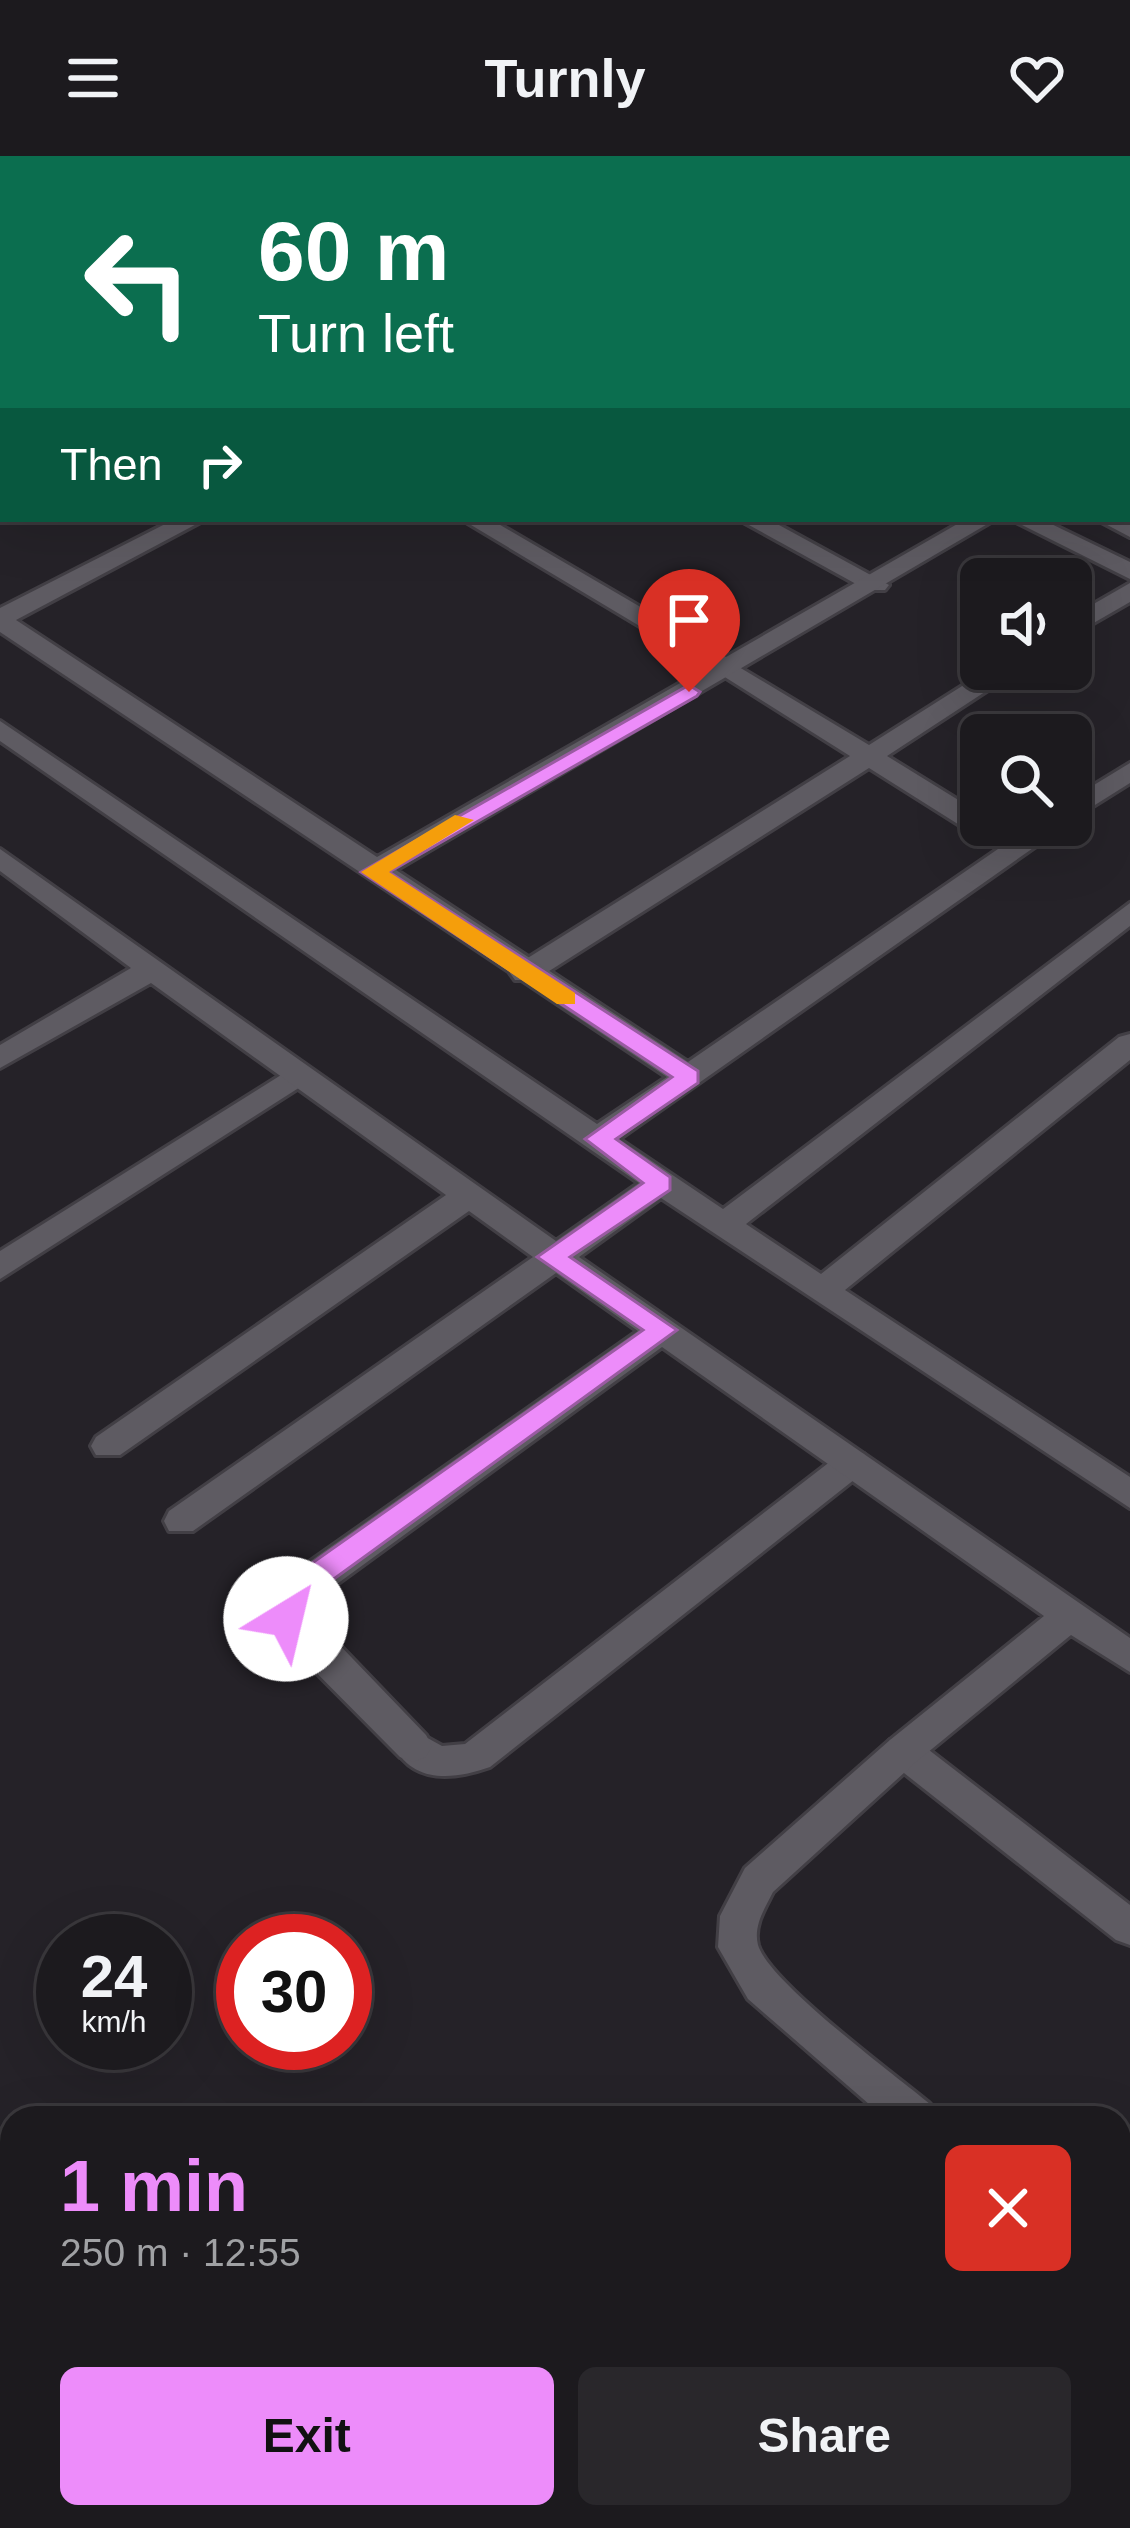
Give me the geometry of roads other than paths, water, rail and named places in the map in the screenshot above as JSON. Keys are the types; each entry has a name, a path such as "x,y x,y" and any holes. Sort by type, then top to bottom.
{"street":[{"path":"188,522 0,619 372,872 689,1077"},
{"path":"478,522 729,670 1017,849"},
{"path":"756,522 876,585"},
{"path":"372,872 979,522"},
{"path":"1028,522 1130,572"},
{"path":"1092,615 1130,591"},
{"path":"525,973 973,690"},
{"path":"0,729 661,1183 1130,1495"},
{"path":"1092,798 1130,772"},
{"path":"598,1139 1021,846"},
{"path":"4,865 550,1257 663,1330 1130,1657"},
{"path":"725,1224 1130,912"},
{"path":"0,1058 152,968"},
{"path":"823,1290 1130,1044"},
{"path":"0,1267 297,1075"},
{"path":"181,1521 661,1183"},
{"path":"108,1446 466,1197"},
{"path":"663,1330 298,1588 286,1606 286,1619 433,1763 452,1765 477,1756 851,1463"},
{"path":"901,2106 762,1986 738,1947 740,1916 759,1880 903,1751 1070,1615"},
{"path":"903,1751 1130,1928"}]}
